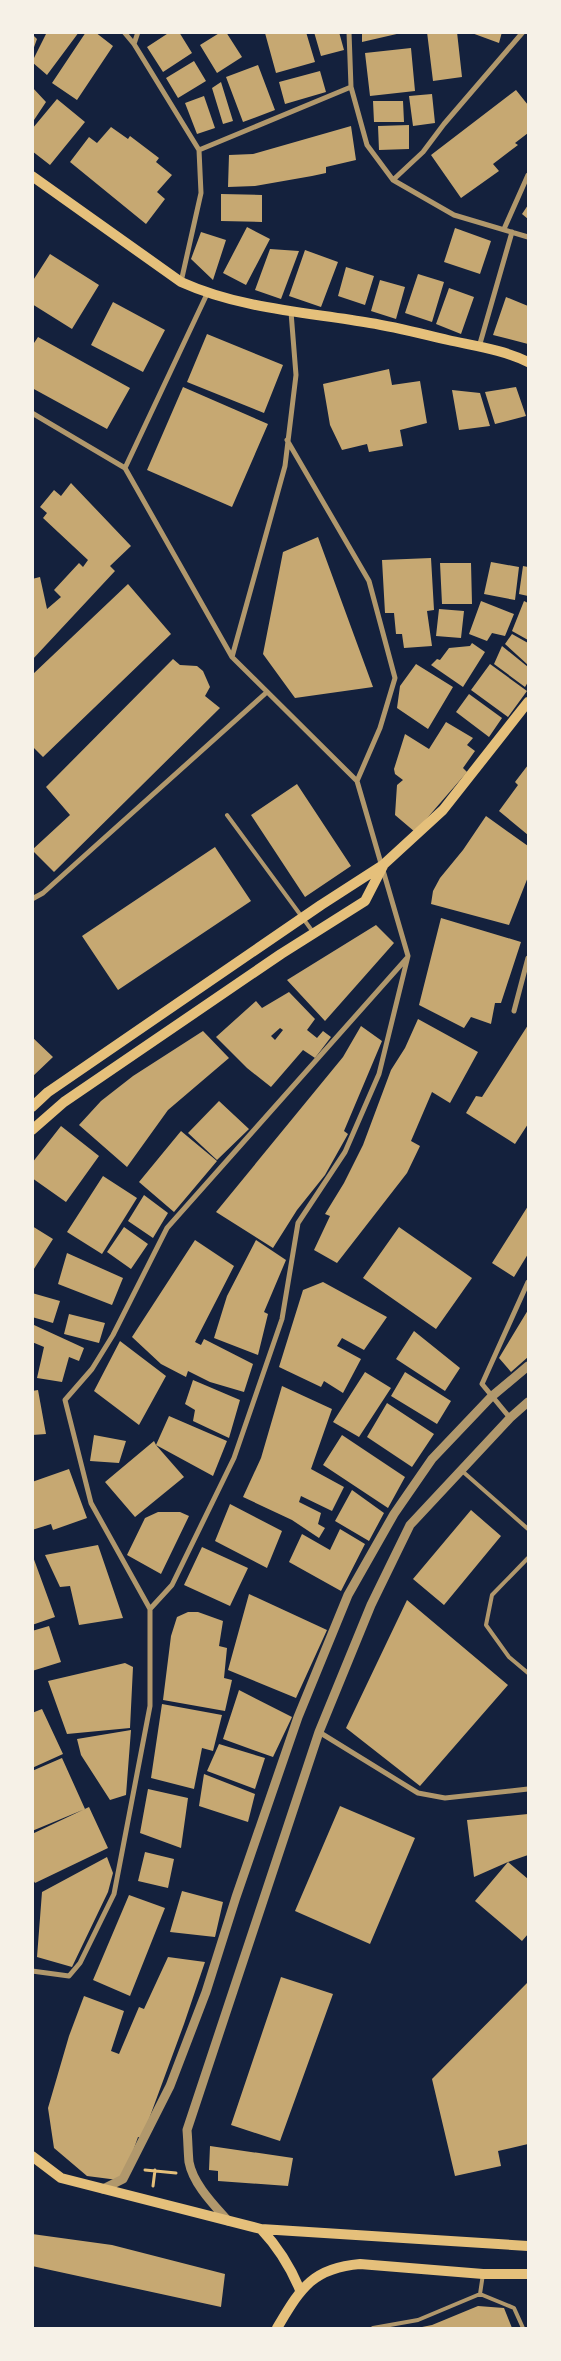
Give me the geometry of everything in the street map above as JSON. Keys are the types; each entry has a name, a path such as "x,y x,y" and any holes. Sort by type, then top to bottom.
{"main road":[{"path":"32,176 181,282 207,294 290,312 371,323 518,356 528,362"},
{"path":"32,1107 48,1092 302,918 384,865 443,810 528,702"},
{"path":"32,1130 64,1102 281,954 365,901 384,865"},
{"path":"32,2156 61,2178 261,2229 528,2246"},
{"path":"261,2229 278,2246 290,2265 300,2290"},
{"path":"277,2328 300,2290 322,2273 346,2266 399,2266 484,2274 528,2274"}],"street":[{"path":"124,32 134,44 199,150 201,193 181,282"},
{"path":"134,44 138,32"},
{"path":"349,32 351,87 367,145 393,180 454,215 528,236"},
{"path":"393,180 423,152 444,124 522,32"},
{"path":"199,150 351,87"},
{"path":"504,229 528,175"},
{"path":"479,347 512,232"},
{"path":"125,468 207,294"},
{"path":"232,656 285,466 286,439 296,375 290,312"},
{"path":"32,412 125,468 232,656 357,781 384,865 408,956 379,1074 345,1152 298,1223 282,1319 234,1458 172,1586 150,1609"},
{"path":"286,439 369,581 395,678 380,728 357,781"},
{"path":"32,899 43,893 267,692"},
{"path":"32,1971 68,1976 80,1963 114,1894 150,1706 150,1609 91,1503 65,1400 92,1369 113,1335 167,1228 408,956"},
{"path":"514,1011 528,958"},
{"path":"510,1418 482,1384 528,1282"},
{"path":"103,2188 123,2179 170,2086 206,1992 236,1897 298,1717 348,1595 394,1514 432,1459 491,1397 528,1366"},
{"path":"228,2221 212,2202 189,2164 187,2130 319,1732 371,1605 410,1525 510,1418 528,1402"},
{"path":"319,1732 418,1793 445,1798 528,1789"}],"lane":[{"path":"227,815 314,934"},
{"path":"461,1470 528,1529"},
{"path":"528,1558 492,1595 486,1625 509,1657 528,1673"},
{"path":"480,2294 484,2274"},
{"path":"373,2328 418,2320 480,2294 514,2308 522,2328"}],"path":[{"path":"129,2168 194,2175"}],"building":[{"path":"47,32 79,32 47,75 32,62"},
{"path":"86,32 95,32 113,46 77,100 52,83"},
{"path":"170,32 179,32 192,53 163,72 147,47"},
{"path":"221,32 226,32 242,57 217,73 200,45"},
{"path":"306,32 315,62 276,73 265,33"},
{"path":"314,32 339,32 344,50 321,56"},
{"path":"362,32 401,32 401,33 362,42"},
{"path":"427,32 457,32 462,77 433,81"},
{"path":"469,32 502,32 499,43"},
{"path":"32,34 37,39 33,50 32,50"},
{"path":"411,48 415,91 370,96 365,53"},
{"path":"194,61 206,81 178,98 166,78"},
{"path":"258,65 275,110 243,122 226,77"},
{"path":"320,71 326,92 285,104 279,82"},
{"path":"221,82 233,121 223,124 212,88"},
{"path":"32,87 46,102 32,123"},
{"path":"516,90 528,105 528,133 515,143 518,145 493,164 499,171 461,198 431,155"},
{"path":"432,94 435,123 413,126 409,96"},
{"path":"204,96 215,128 197,134 185,103"},
{"path":"57,99 85,122 50,165 32,151 32,129"},
{"path":"373,101 403,101 404,122 374,122"},
{"path":"409,125 409,149 379,150 378,126"},
{"path":"351,126 356,160 326,167 326,173 312,176 255,186 228,187 229,155 253,154"},
{"path":"111,127 128,139 130,136 159,158 156,162 172,175 157,192 165,199 146,224 70,162 89,137 97,143"},
{"path":"221,194 262,195 262,222 221,221"},
{"path":"528,205 528,219 522,214"},
{"path":"247,227 270,239 246,285 223,273"},
{"path":"455,228 491,241 480,274 444,262"},
{"path":"201,232 226,240 213,280 191,259"},
{"path":"270,249 299,251 281,299 255,290"},
{"path":"305,250 338,262 321,307 289,296"},
{"path":"50,254 99,285 72,329 32,304 32,282"},
{"path":"346,267 374,276 365,305 338,296"},
{"path":"418,274 444,282 432,322 405,313"},
{"path":"380,280 405,287 396,319 371,311"},
{"path":"449,288 474,297 461,334 436,324"},
{"path":"506,297 528,306 528,344 493,335"},
{"path":"113,302 165,330 143,372 91,345"},
{"path":"207,334 283,365 264,413 187,382"},
{"path":"38,337 130,388 107,429 32,388 32,346"},
{"path":"389,369 392,385 420,381 427,423 400,430 403,446 369,452 367,444 342,450 330,425 323,384"},
{"path":"183,387 268,424 232,507 147,470"},
{"path":"516,387 526,416 495,424 485,392"},
{"path":"452,390 480,393 490,426 459,430"},
{"path":"71,483 131,546 110,566 115,571 32,660 32,579 40,577 47,609 61,597 54,590 79,563 83,567 88,560 43,518 47,513 40,507 54,490 61,496"},
{"path":"318,537 373,687 295,698 263,654 283,552"},
{"path":"431,558 434,610 427,611 432,646 404,648 402,634 396,634 394,613 385,613 382,560"},
{"path":"491,562 519,567 515,600 484,594"},
{"path":"440,563 471,563 472,604 442,604"},
{"path":"523,566 528,567 528,596 519,594"},
{"path":"128,584 171,634 43,757 32,746 32,675"},
{"path":"481,601 514,614 505,636 492,633 487,641 469,634"},
{"path":"524,601 528,603 528,640 512,631"},
{"path":"439,609 464,611 461,638 436,636"},
{"path":"512,634 528,643 528,665 505,644"},
{"path":"472,643 485,652 463,687 431,665 437,659 440,660 449,648 470,646"},
{"path":"502,646 528,667 528,682 525,687 494,664"},
{"path":"173,659 180,665 197,666 203,671 210,687 205,696 220,708 54,872 32,850 70,815 46,787"},
{"path":"416,664 453,687 428,729 397,708 400,686"},
{"path":"490,664 527,691 508,717 471,690"},
{"path":"469,694 502,718 489,737 456,712"},
{"path":"446,722 473,738 467,745 475,751 463,768 467,772 415,832 395,815 397,785 403,780 395,774 394,769 405,734 429,749"},
{"path":"528,765 528,835 499,811 518,785 515,782"},
{"path":"297,784 351,866 305,897 251,815"},
{"path":"486,816 528,846 528,877 509,925 431,904 433,891 440,878 463,850"},
{"path":"215,847 251,901 118,990 82,936"},
{"path":"441,918 521,942 501,1003 495,1003 491,1024 471,1017 464,1028 419,1005"},
{"path":"376,925 394,943 325,1021 287,980"},
{"path":"289,992 315,1019 307,1030 317,1038 323,1031 331,1037 315,1058 303,1050 271,1087 247,1068 216,1037 256,1001 262,1008","holes":["280,1028 283,1030 275,1040 271,1036"]},
{"path":"418,1019 478,1052 450,1103 432,1092 411,1141 420,1146 407,1173 337,1263 314,1250 330,1216 325,1214 344,1183 363,1145 391,1070 405,1048"},
{"path":"528,1025 528,1124 515,1144 466,1113 476,1096 482,1097"},
{"path":"361,1026 382,1041 344,1131 348,1134 325,1175 297,1210 273,1248 216,1212 343,1057"},
{"path":"203,1031 229,1058 168,1110 127,1167 79,1125 101,1101 133,1076"},
{"path":"32,1037 53,1057 32,1077"},
{"path":"219,1101 249,1129 217,1160 188,1133"},
{"path":"61,1126 99,1156 66,1202 32,1178 32,1163"},
{"path":"181,1131 217,1161 174,1212 139,1182"},
{"path":"103,1176 137,1198 102,1254 67,1232"},
{"path":"144,1195 168,1213 153,1238 128,1221"},
{"path":"528,1206 528,1254 514,1277 492,1263"},
{"path":"32,1226 53,1239 32,1272"},
{"path":"124,1227 148,1244 131,1269 107,1252"},
{"path":"399,1227 472,1278 436,1329 363,1278"},
{"path":"195,1240 234,1266 195,1342 201,1345 204,1339 253,1364 244,1392 210,1382 188,1371 186,1377 161,1364 132,1337"},
{"path":"256,1240 286,1260 264,1312 268,1314 258,1355 214,1338 227,1296"},
{"path":"67,1253 123,1278 112,1305 58,1284"},
{"path":"323,1282 387,1317 364,1350 342,1338 337,1346 361,1359 343,1393 324,1381 321,1387 279,1367 303,1290"},
{"path":"32,1293 60,1301 53,1323 32,1317"},
{"path":"528,1310 528,1357 511,1372 499,1358"},
{"path":"69,1314 105,1323 99,1343 64,1334"},
{"path":"34,1325 84,1348 79,1361 69,1357 62,1382 37,1378 44,1347 32,1342"},
{"path":"414,1331 460,1368 445,1391 396,1359"},
{"path":"120,1341 166,1376 139,1425 94,1391"},
{"path":"365,1372 391,1388 359,1437 333,1422"},
{"path":"405,1372 451,1401 437,1424 391,1396"},
{"path":"193,1380 240,1400 229,1438 193,1421 195,1410 185,1404"},
{"path":"282,1386 332,1409 311,1469 344,1487 332,1511 301,1496 299,1502 321,1513 318,1524 325,1528 319,1538 292,1520 243,1497 261,1458"},
{"path":"38,1390 46,1434 32,1435 32,1391"},
{"path":"387,1403 434,1434 412,1467 367,1437"},
{"path":"169,1416 227,1441 213,1476 156,1445"},
{"path":"94,1435 126,1441 119,1463 90,1461"},
{"path":"342,1435 405,1477 388,1508 323,1465"},
{"path":"154,1441 184,1477 135,1517 105,1482"},
{"path":"69,1469 87,1518 53,1530 51,1524 32,1530 32,1482"},
{"path":"352,1490 384,1513 369,1541 335,1521"},
{"path":"230,1504 282,1531 267,1568 215,1541"},
{"path":"471,1510 501,1536 444,1605 413,1579"},
{"path":"158,1512 180,1512 189,1516 161,1574 127,1555 145,1518"},
{"path":"340,1529 365,1544 341,1591 289,1562 302,1534 330,1550"},
{"path":"98,1545 123,1618 79,1625 70,1586 60,1587 45,1555"},
{"path":"202,1547 248,1568 230,1606 184,1585"},
{"path":"32,1554 55,1617 32,1625"},
{"path":"249,1594 327,1630 296,1698 228,1670"},
{"path":"407,1600 508,1685 420,1786 346,1728"},
{"path":"188,1612 198,1612 223,1621 219,1646 227,1648 224,1678 232,1680 225,1711 163,1700 171,1636 177,1617"},
{"path":"49,1626 61,1662 32,1671 32,1631"},
{"path":"125,1663 133,1667 130,1728 67,1734 48,1681"},
{"path":"239,1690 292,1717 273,1757 223,1739"},
{"path":"162,1704 222,1715 213,1751 202,1748 194,1789 151,1778"},
{"path":"42,1709 63,1754 32,1768 32,1713"},
{"path":"131,1730 126,1795 110,1800 81,1755 77,1739"},
{"path":"219,1744 265,1758 255,1789 207,1771"},
{"path":"62,1758 85,1809 32,1831 32,1771"},
{"path":"204,1774 255,1794 248,1822 199,1806"},
{"path":"148,1789 188,1798 181,1848 140,1833"},
{"path":"340,1806 415,1838 370,1944 295,1911"},
{"path":"89,1807 108,1848 35,1883 32,1878 32,1834"},
{"path":"528,1814 528,1855 474,1877 467,1820"},
{"path":"145,1852 174,1859 168,1888 138,1881"},
{"path":"107,1857 113,1873 108,1892 72,1967 37,1957 42,1892"},
{"path":"508,1862 528,1879 528,1934 522,1941 475,1901"},
{"path":"182,1891 223,1902 215,1937 170,1932"},
{"path":"129,1895 165,1908 130,1996 93,1980"},
{"path":"168,1957 205,1962 142,2138 138,2137 125,2174 118,2180 87,2176 54,2148 48,2108 69,2036 84,1996 124,2011 111,2051 119,2054 139,2007 144,2009"},
{"path":"281,1977 333,1994 280,2141 231,2125"},
{"path":"528,1982 528,2144 498,2151 501,2166 455,2176 432,2079"},
{"path":"210,2146 293,2158 288,2186 218,2181 218,2171 209,2170"},
{"path":"32,2234 112,2245 225,2274 221,2307 32,2266"},
{"path":"478,2306 504,2308 512,2328 417,2328 432,2325"}]}
